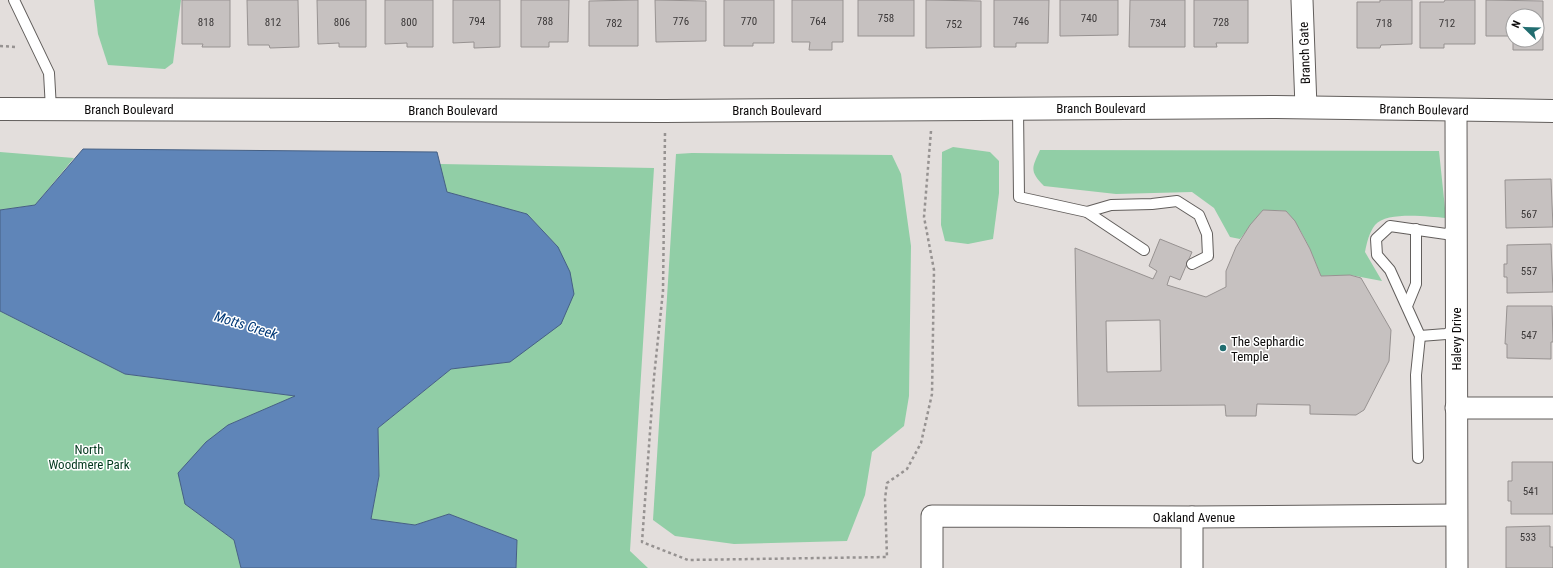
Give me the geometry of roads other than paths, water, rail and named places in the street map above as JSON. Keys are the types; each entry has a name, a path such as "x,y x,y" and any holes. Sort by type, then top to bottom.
{"street":[{"name":"Branch Gate","path":"1302,0 1306,107"},
{"name":"Branch Boulevard","path":"0,109 664,111 1306,107 1553,111"},
{"name":"Halevy Drive","path":"1456,110 1456,568"},
{"path":"1456,408 1553,408"},
{"name":"Oakland Avenue","path":"932,568 932,516 1192,517 1456,515"},
{"path":"1192,517 1192,568"}],"lane":[{"path":"14,0 49,73 51,109"},
{"path":"1018,109 1019,197 1087,212 1144,250"},
{"path":"1087,212 1111,205 1152,204 1177,201 1199,215 1208,234 1208,256 1192,264"},
{"path":"1418,458 1416,375 1420,336 1390,270 1377,255 1376,239 1390,226 1446,234 1456,230"},
{"path":"1407,306 1416,284 1416,229"},
{"path":"1420,336 1446,334 1456,329"}],"water":[{"name":"Motts Creek","path":"83,149 437,152 447,192 527,214 558,247 570,272 574,294 561,324 510,362 451,369 378,428 379,476 371,519 415,525 449,514 517,540 516,568 241,568 234,540 185,504 178,473 206,442 228,425 295,396 125,374 0,311 0,210 35,205"}],"place":[{"name":"The Sephardic Temple","path":"1223,348"}],"park label":[{"name":"North Woodmere Park","path":"89,456"}]}
